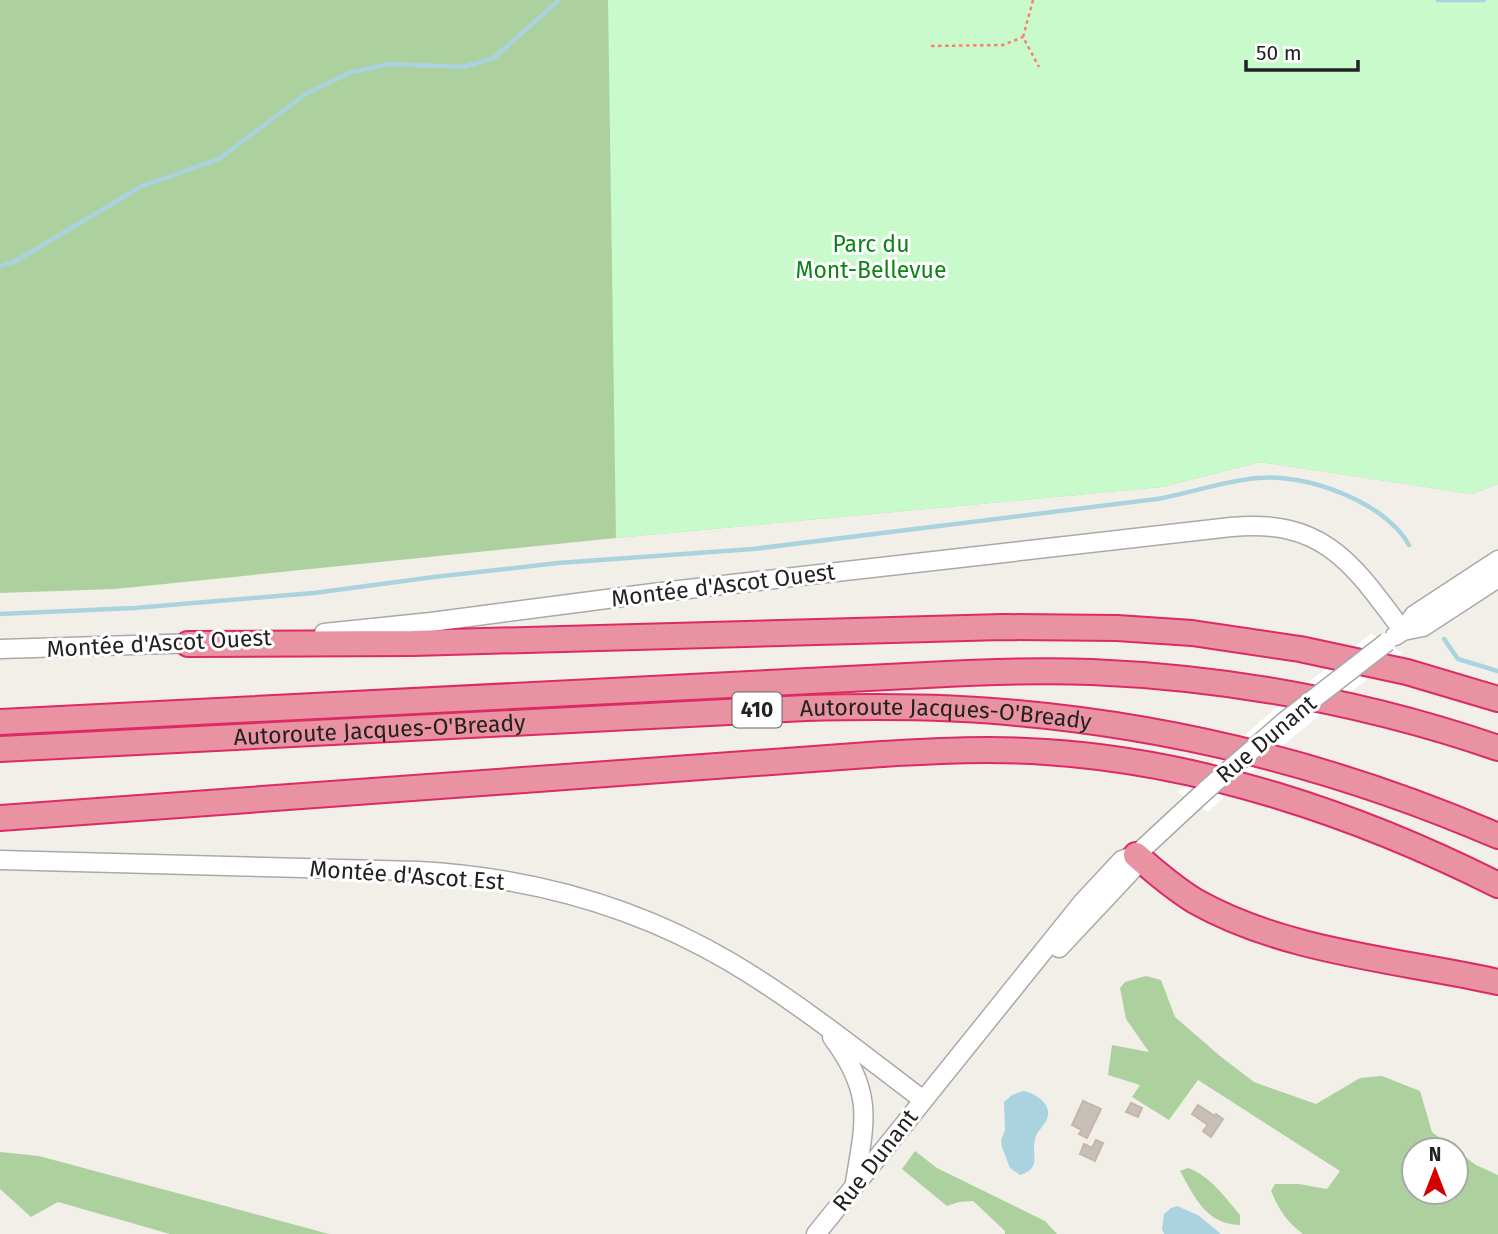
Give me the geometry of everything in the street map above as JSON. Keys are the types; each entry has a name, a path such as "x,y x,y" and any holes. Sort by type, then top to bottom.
{"highway":[{"path":"188,644 412,643 1003,627 1117,628 1205,635 1300,649 1407,672 1498,699"},
{"name":"Autoroute Jacques-O'Bready","path":"0,722 915,675 1060,671 1180,678 1271,690 1378,712 1498,748"},
{"name":"Autoroute Jacques-O'Bready","path":"0,749 796,709 965,709 1104,723 1239,750 1354,782 1420,804 1498,836"},
{"path":"0,818 868,755 971,750 1028,751 1125,761 1252,789 1380,832 1498,885"},
{"path":"1136,855 1193,900 1264,930 1340,951 1498,982"}],"street":[{"name":"Montée d'Ascot Ouest","path":"0,649 188,644 303,636 678,590 1259,526 1285,529 1304,535 1339,555 1363,578 1403,631"},
{"name":"Rue Dunant","path":"816,1234 1082,903 1122,860 1136,855 1285,721 1403,631 1414,615 1498,560"},
{"name":"Rue Dunant","path":"1403,631 1423,627 1498,578"},
{"name":"Montée d'Ascot Est","path":"0,860 418,871 476,875 593,901 643,919 720,956 870,1058 923,1100"},
{"path":"820,1023 850,1062 862,1097 864,1125 854,1186"}],"path":[{"path":"1033,0 1023,37 1039,67"},
{"path":"931,46 1003,45 1023,37"}],"green space":[{"path":"0,0 1498,0 1498,484 1472,494 1260,462 1162,487 616,538 115,589 0,593"},
{"name":"Parc du Mont-Bellevue","path":"608,0 1498,0 1498,484 1472,494 1260,462 1162,487 616,538"},
{"path":"1146,976 1161,980 1175,1017 1254,1082 1316,1104 1360,1078 1382,1076 1420,1091 1432,1132 1437,1136 1400,1136 1400,1206 1470,1206 1470,1160 1498,1175 1498,1234 1303,1234 1288,1220 1277,1204 1271,1191 1275,1184 1299,1184 1327,1189 1340,1171 1198,1080 1169,1120 1132,1097 1140,1085 1108,1075 1112,1045 1149,1052 1126,1019 1120,988 1125,982"},
{"path":"915,1151 937,1168 1045,1221 1057,1234 1005,1234 973,1201 947,1206 902,1169"},
{"path":"0,1152 39,1156 329,1234 170,1234 58,1202 31,1217 0,1189"},
{"path":"1188,1168 1210,1181 1223,1195 1240,1215 1240,1225 1218,1220 1203,1208 1180,1171"}],"water":[{"path":"1023,1091 1044,1102 1048,1115 1035,1140 1032,1168 1020,1175 1010,1168 1001,1140 1005,1130 1004,1102"},
{"path":"1177,1206 1198,1215 1221,1234 1164,1234 1164,1214"}],"pier":[{"path":"1371,633 1402,653 1261,763 1208,812 1178,792 1283,702"}],"building":[{"path":"1083,1101 1101,1109 1087,1138 1079,1134 1082,1130 1072,1125"},
{"path":"1131,1103 1142,1108 1138,1117 1126,1112"},
{"path":"1198,1105 1223,1119 1211,1137 1203,1131 1208,1125 1192,1114"},
{"path":"1096,1140 1103,1143 1095,1161 1080,1154 1084,1144 1092,1148"}],"waterway":[{"path":"0,266 16,261 142,186 219,159 307,93 352,72 390,64 463,67 494,58 559,0"},
{"path":"1438,0 1484,0"},
{"path":"0,614 134,608 314,593 558,563 753,549 1157,499 1258,478 1298,480 1342,494 1382,516 1398,530 1409,545"},
{"path":"1444,639 1458,659 1498,671"}]}
